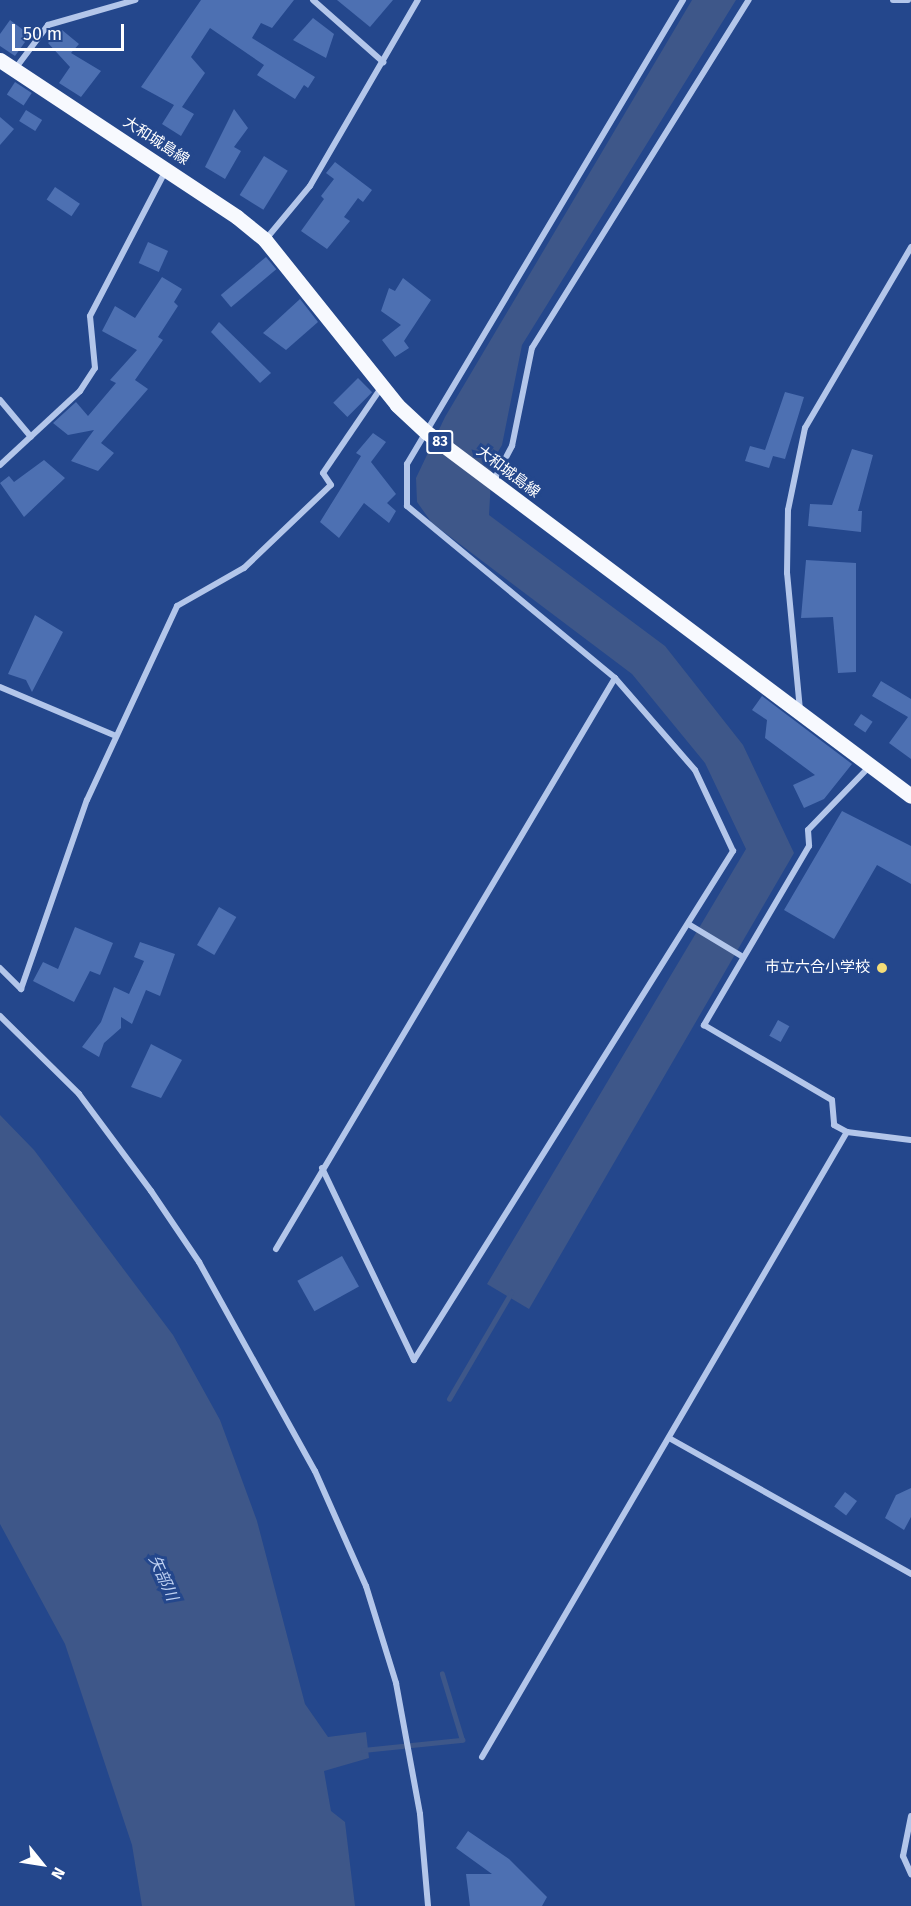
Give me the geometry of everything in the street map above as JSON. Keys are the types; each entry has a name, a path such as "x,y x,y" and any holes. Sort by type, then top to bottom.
{"main road":[{"name":"大和城島線","path":"0,60 166,169 265,240 382,387 426,432 911,796"}],"street":[{"path":"15,70 48,24 135,0"},
{"path":"314,0 383,62"},
{"path":"265,240 310,186 418,0"},
{"path":"322,1168 414,1360 690,925 733,851 695,770 615,678 413,515 407,506 407,464 683,0"},
{"path":"492,483 512,446 532,348 749,0"},
{"path":"893,0 908,0"},
{"path":"0,465 80,391 95,368 90,316 166,169"},
{"path":"800,712 787,573 788,510 805,429 911,247"},
{"path":"0,968 21,989 87,800 177,606 244,568 331,485 323,473 382,387"},
{"path":"0,400 31,437"},
{"path":"276,1249 615,678"},
{"path":"0,687 116,736"},
{"path":"871,766 808,830 809,846 704,1025 832,1100 834,1125 847,1132 911,1140"},
{"path":"690,925 742,957"},
{"path":"0,1016 78,1094 151,1191 199,1262 315,1471 366,1586 396,1683 415,1780 428,1906"},
{"path":"482,1757 847,1132"},
{"path":"669,1438 911,1574"},
{"path":"911,1816 903,1856 911,1874"}],"water":[{"path":"692,0 736,0 522,345 502,445 492,462 489,515 665,646 743,745 794,853 529,1309 487,1284 746,849 705,763 632,674 432,523 417,502 416,478 445,417"},
{"name":"矢部川","path":"0,1115 34,1150 173,1335 220,1420 257,1521 305,1704 328,1737 366,1732 369,1758 324,1771 331,1811 345,1822 355,1906 142,1906 132,1845 65,1644 0,1524"}],"building":[{"path":"201,0 294,0 272,28 261,23 252,38 315,77 308,88 304,85 295,99 257,75 264,65 210,28 191,57 205,73 182,107 194,114 181,136 162,124 174,105 141,87"},
{"path":"337,0 393,0 370,27"},
{"path":"313,18 334,34 326,58 293,40"},
{"path":"10,20 30,35 15,56 0,46 0,34"},
{"path":"62,30 79,44 71,53 101,71 81,97 59,83 70,67 48,43"},
{"path":"15,82 32,93 24,105 7,95"},
{"path":"234,109 248,128 234,147 241,151 225,179 205,167"},
{"path":"26,110 42,120 35,131 19,121"},
{"path":"0,117 14,129 0,145"},
{"path":"264,156 288,171 263,210 240,195"},
{"path":"335,162 372,190 363,202 358,198 344,217 350,221 327,249 301,231 324,199 321,196 334,179 326,173"},
{"path":"55,187 80,204 71,216 47,199"},
{"path":"148,242 168,251 159,272 139,263"},
{"path":"266,257 276,269 231,307 221,295"},
{"path":"162,277 182,289 174,302 178,306 158,337 163,340 135,380 148,389 101,443 114,453 98,471 71,461 94,430 68,435 53,423 76,402 88,416 116,383 110,380 137,350 102,331 115,306 135,318"},
{"path":"403,278 431,300 404,341 409,348 395,357 382,340 401,325 381,311 389,288 395,291"},
{"path":"300,299 318,322 286,350 263,333"},
{"path":"219,322 271,373 260,383 211,332"},
{"path":"358,378 372,392 347,417 333,403"},
{"path":"785,392 804,397 785,459 773,456 769,468 745,461 750,446 765,450"},
{"path":"373,433 386,442 371,462 396,494 387,503 396,511 389,523 364,503 339,538 320,522 361,456 356,453"},
{"path":"852,449 873,455 858,511 862,511 861,532 808,526 810,504 832,505"},
{"path":"44,460 65,478 24,517 0,483 9,476 14,482"},
{"path":"806,560 856,563 856,672 838,673 833,617 801,618"},
{"path":"35,615 63,632 32,692 26,680 8,674"},
{"path":"881,681 911,699 911,759 889,743 908,717 872,696"},
{"path":"762,696 852,764 824,799 804,808 793,785 815,775 765,738 767,720 752,710"},
{"path":"861,714 873,722 865,733 854,725"},
{"path":"842,811 911,846 911,884 877,865 834,939 784,910"},
{"path":"219,907 236,917 214,955 197,945"},
{"path":"75,927 113,943 100,975 90,971 74,1002 33,981 43,962 58,969"},
{"path":"140,942 175,954 160,996 146,990 132,1024 121,1017 121,1028 104,1043 99,1057 82,1047 101,1022 114,987 129,994 144,961 134,957"},
{"path":"778,1020 789,1026 781,1042 769,1036"},
{"path":"151,1044 182,1060 161,1098 131,1087"},
{"path":"342,1256 359,1287 314,1311 297,1281"},
{"path":"911,1488 911,1517 904,1530 885,1518 896,1495"},
{"path":"845,1492 857,1501 846,1515 834,1506"},
{"path":"468,1831 509,1859 547,1897 542,1906 470,1906 466,1874 492,1874 456,1848"}],"waterway":[{"path":"449,1399 511,1293"},
{"path":"363,1750 462,1740 442,1674"}],"place":[{"name":"市立六合小学校","path":"882,968"}]}
